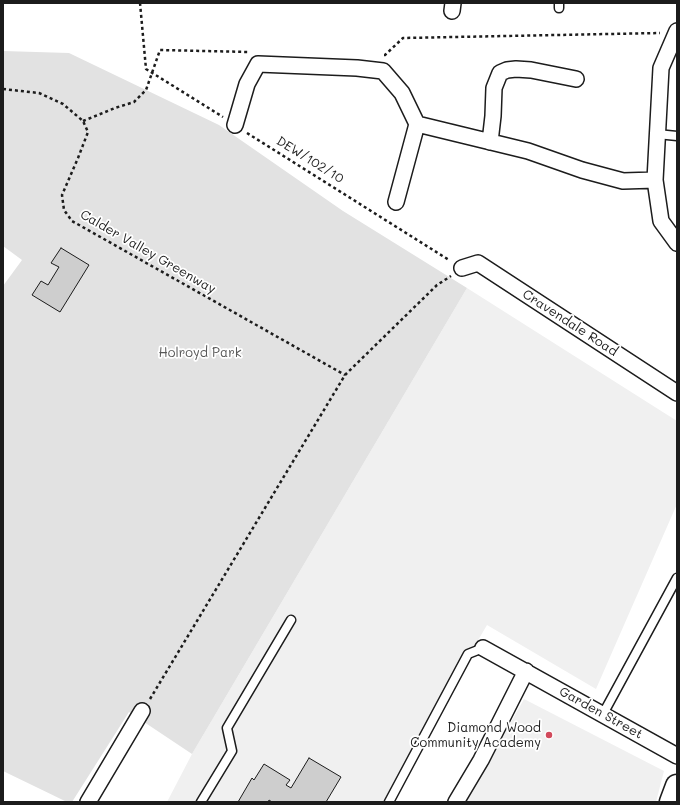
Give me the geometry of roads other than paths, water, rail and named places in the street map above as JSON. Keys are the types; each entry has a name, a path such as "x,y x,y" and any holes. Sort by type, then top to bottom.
{"street":[{"path":"677,31 661,68 655,180 661,221 677,243"},
{"path":"235,125 247,84 258,64 357,68 383,71 402,93 417,124 396,202"},
{"path":"490,142 494,88 500,73 507,70 516,69 531,70 576,79"},
{"path":"417,124 528,151 582,170 623,181 655,180"},
{"name":"Cravendale Road","path":"462,268 478,263 677,393"},
{"name":"Garden Street","path":"483,648 526,670 677,756"},
{"path":"456,802 481,760 526,670"},
{"path":"88,802 142,711"},
{"path":"671,802 677,786"}],"lane":[{"path":"657,134 677,136"},
{"path":"603,714 677,578"},
{"path":"201,802 232,751 227,728 291,620"},
{"path":"389,802 468,654 483,648"}],"place":[{"name":"Diamond Wood Community Academy","path":"549,735"}],"park label":[{"name":"Holroyd Park","path":"200,353"}]}
